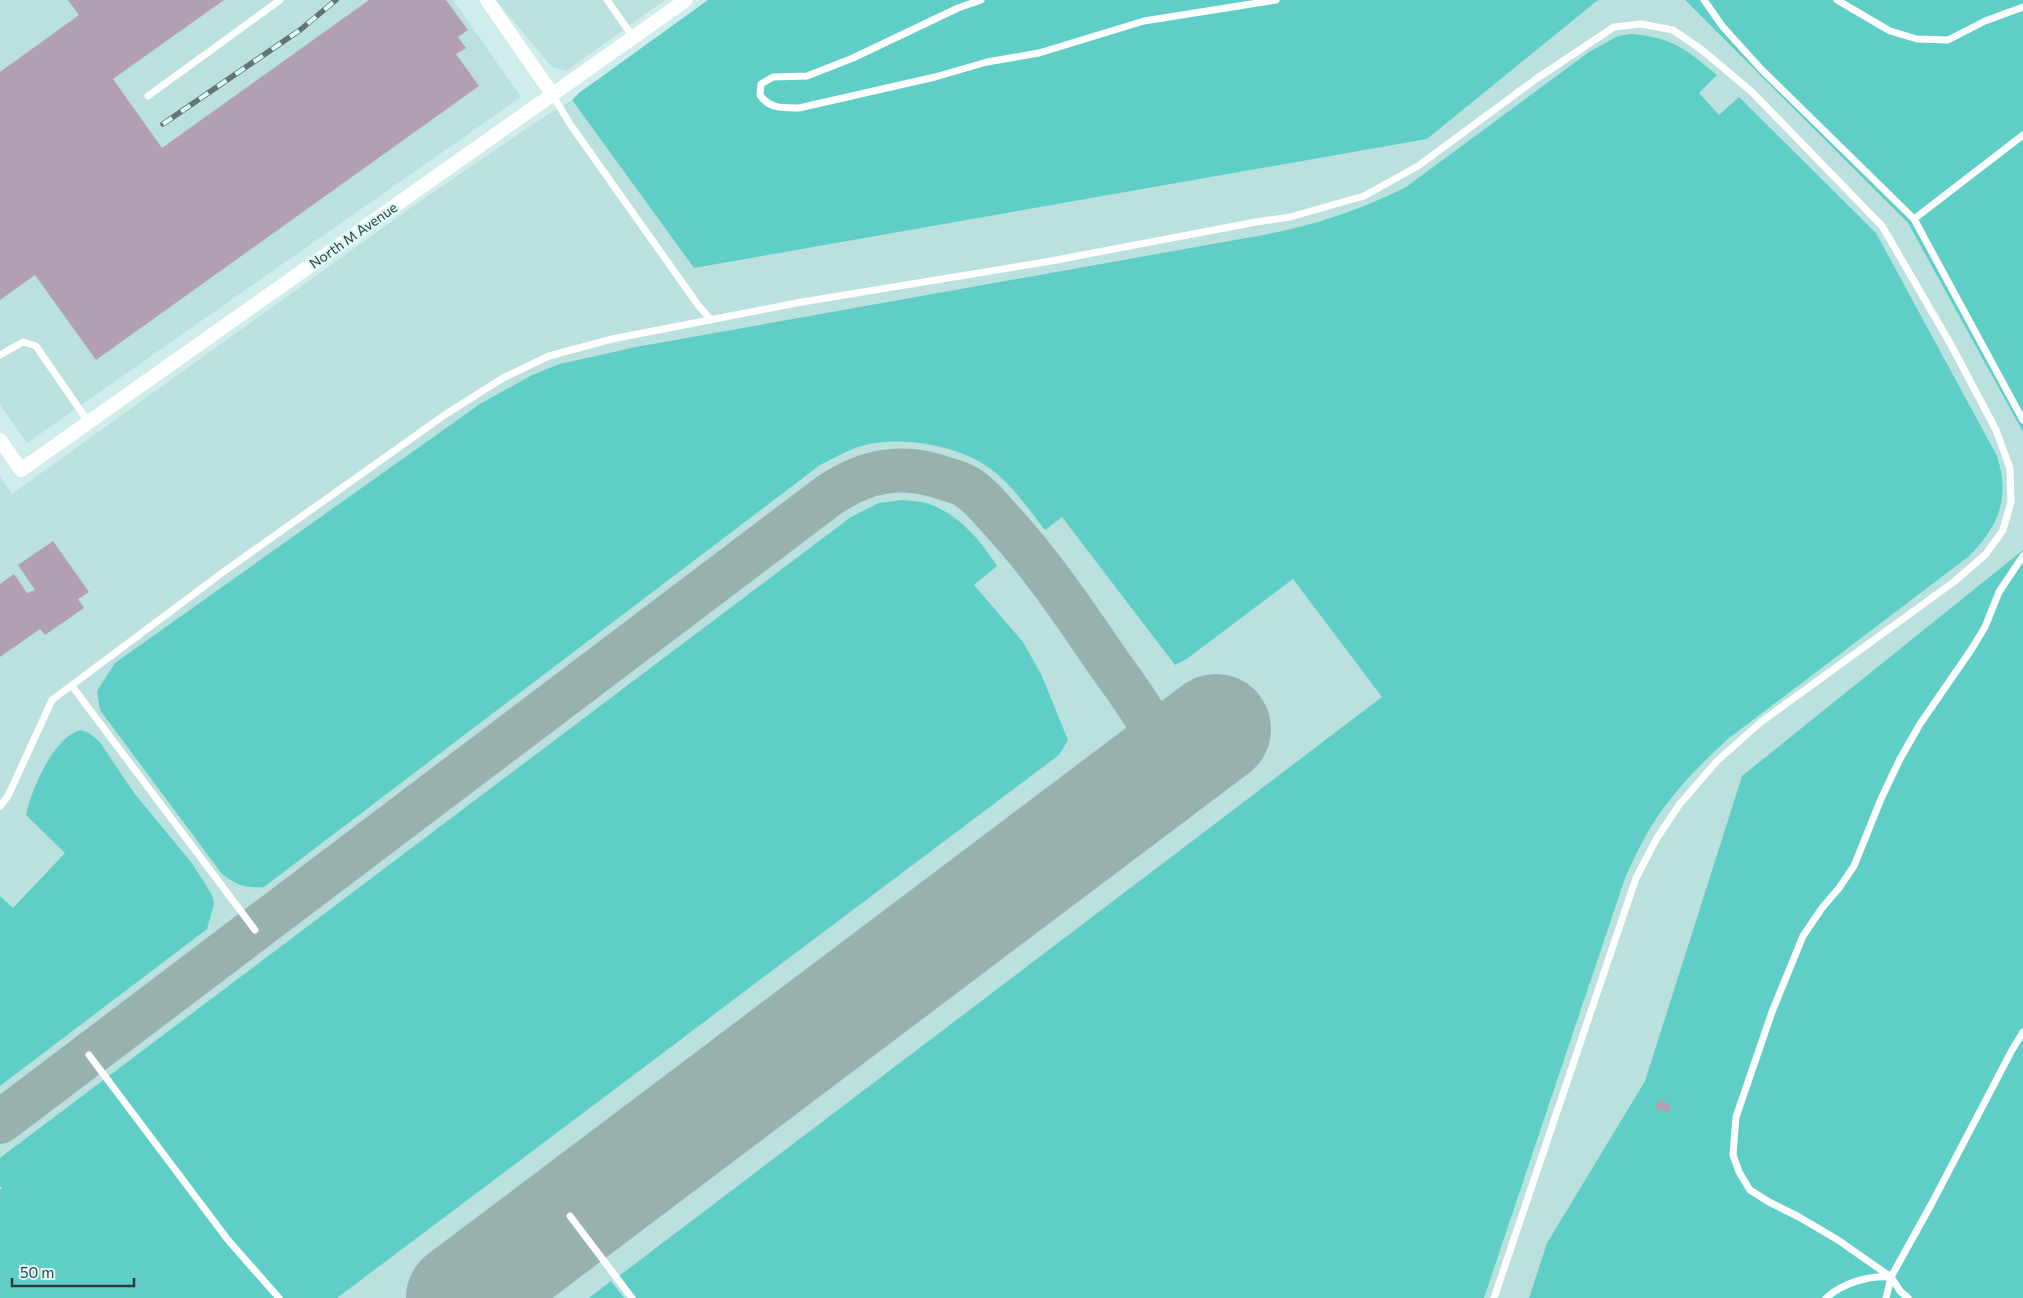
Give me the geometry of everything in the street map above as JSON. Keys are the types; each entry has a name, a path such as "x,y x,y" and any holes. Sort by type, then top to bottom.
{"street":[{"path":"487,0 552,94"},
{"name":"North M Avenue","path":"0,440 21,470 686,0"}],"lane":[{"path":"148,96 280,0"},
{"path":"607,0 633,38"},
{"path":"981,0 958,8 853,58 807,76 773,77 761,84 760,95 765,103 799,108 935,77 987,62 1039,53 1144,22 1276,0"},
{"path":"1704,0 1723,27 1762,70 1914,218 2023,420"},
{"path":"1837,0 1890,31 1916,40 1948,40 1985,21 2023,6"},
{"path":"0,806 8,796 52,700 230,567 446,414 503,378 549,356 612,339 802,302 1051,261 1246,224 1290,218 1364,196 1418,166 1536,79 1614,27 1642,24 1673,30 1702,50 1752,92 1882,226 1950,343 1996,430 2010,468 2011,502 2003,530 1986,554 1955,581 1761,722 1718,761 1679,806 1657,838 1636,878 1494,1298"},
{"path":"552,94 575,132 698,305 711,320"},
{"path":"1914,218 2023,136"},
{"path":"0,355 23,342 36,346 89,423"},
{"path":"1908,1298 1900,1291 1891,1276 1838,1240 1750,1190 1739,1172 1733,1155 1736,1117 1772,1012 1803,936 1854,866 1881,799 1900,759 1920,724 1985,627 1999,592 2023,556"},
{"path":"72,686 255,930"},
{"path":"1886,1298 1891,1276 2023,1032"},
{"path":"89,1055 228,1240 279,1298"},
{"path":"570,1216 632,1298"},
{"path":"1826,1298 1839,1288 1867,1278 1877,1275 1891,1276"}],"shaded area":[{"path":"0,0 453,0 521,97 27,443 0,405"},
{"path":"496,0 665,0 566,71 551,66"},
{"path":"708,0 1598,0 1427,139 694,268 572,100"},
{"path":"1598,0 1685,0 1908,223 2023,432 2023,550 1742,776 1645,1081 1547,1243 1529,1298 0,1298 0,477 12,494 416,204 545,116 572,100 694,268 1427,139"},
{"path":"1685,0 2023,0 2023,432 1908,223"},
{"path":"1631,34 1658,38 1678,46 1706,66 1717,75 1699,93 1719,115 1739,97 1876,233 1997,456 2003,485 2002,499 1994,523 1987,535 1968,557 1729,738 1682,785 1652,825 1625,878 1484,1298 636,1298 619,1276 1382,697 1293,579 1188,658 1175,665 1062,517 1045,530 1004,480 985,465 954,451 937,446 902,442 885,442 862,446 820,465 264,887 242,885 222,874 100,710 97,691 115,663 480,404 532,375 560,364 636,347 1252,237 1312,224 1349,212 1406,187 1589,52 1618,36"},
{"path":"903,500 922,502 934,506 956,519 983,546 997,566 974,585 1023,642 1041,674 1068,740 1059,755 337,1298 0,1298 0,1190 2,1188 0,1186 0,1158 851,517 879,503"},
{"path":"2023,550 2023,1298 1529,1298 1547,1243 1645,1081 1742,776"},
{"path":"81,730 89,733 99,741 134,793 191,862 212,895 214,904 207,929 0,1086 0,896 13,908 65,853 26,815 33,792 45,765 62,742 71,734"},
{"path":"611,1281 624,1298 589,1298"}],"building":[{"path":"68,0 224,0 113,79 162,148 369,0 446,0 468,30 458,37 466,48 456,54 479,86 96,360 35,275 0,300 0,72 79,15"},
{"path":"53,541 89,592 78,599 84,608 45,635 40,629 0,657 0,584 14,574 27,593 35,590 18,565"},
{"path":"1658,1100 1671,1105 1668,1113 1655,1108"}],"taxiway":[{"path":"0,1122 828,496 842,487 870,475 900,470 915,471 960,483 981,498 1014,535 1067,602 1148,721 1155,738 1156,752 1144,785"}],"runway":[{"path":"461,1298 1216,729"}],"railway":[{"path":"163,124 300,30 336,0"}]}
